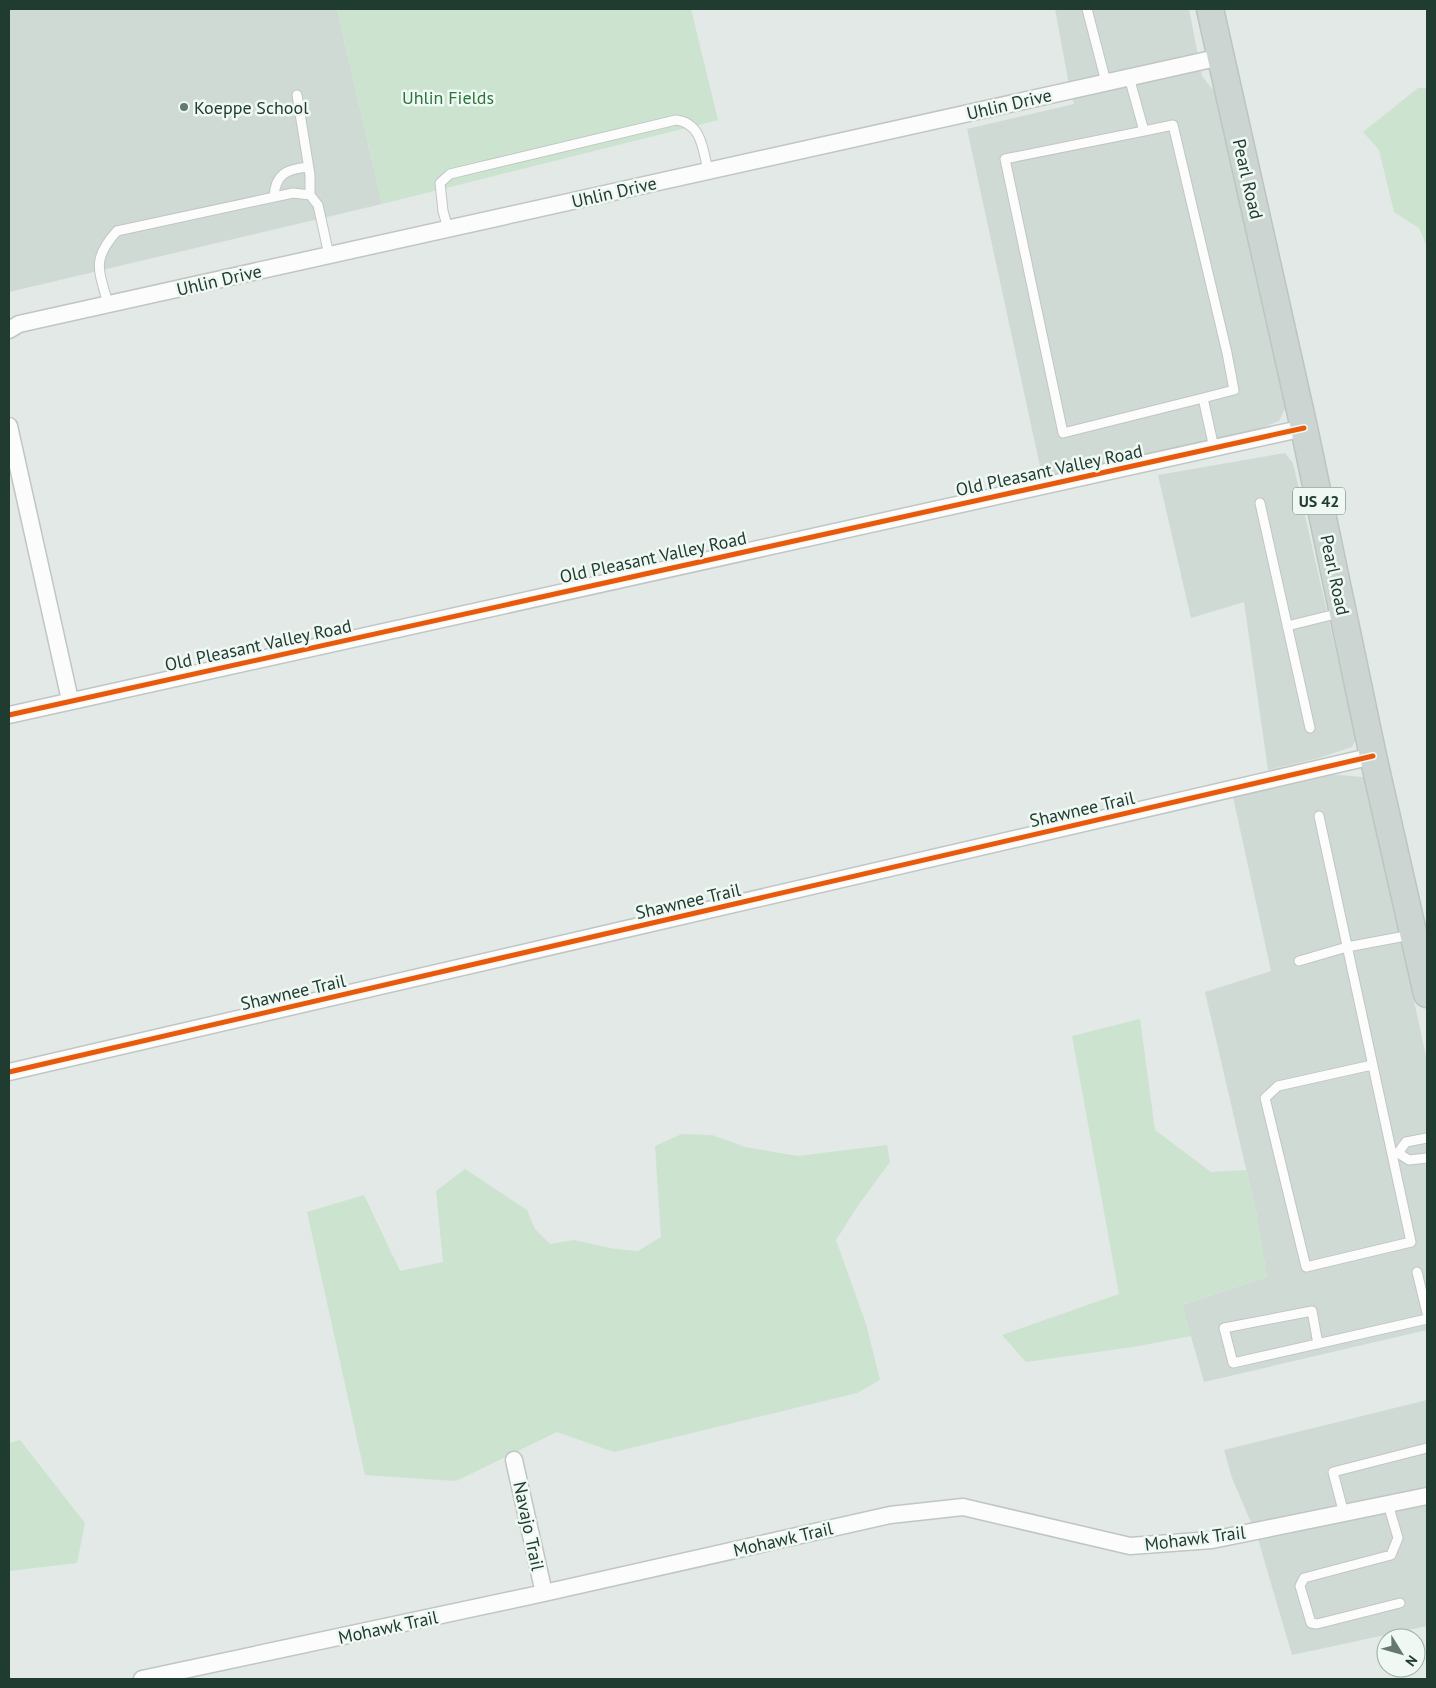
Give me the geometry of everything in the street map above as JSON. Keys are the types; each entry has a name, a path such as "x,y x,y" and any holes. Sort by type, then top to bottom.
{"main road":[{"name":"Pearl Road","path":"1210,9 1304,428 1373,756 1427,994"}],"street":[{"name":"Uhlin Drive","path":"9,330 19,324 1221,57"},
{"path":"9,426 70,700"},
{"name":"Old Pleasant Valley Road","path":"9,715 1304,428"},
{"name":"Shawnee Trail","path":"9,1072 1373,756"},
{"name":"Navajo Trail","path":"514,1460 544,1593"},
{"name":"Mohawk Trail","path":"142,1679 544,1593 890,1515 962,1507 1130,1546 1212,1540 1427,1496"}],"lane":[{"path":"1087,9 1106,82"},
{"path":"1129,77 1144,131"},
{"path":"297,96 308,167 310,196 318,205 329,255"},
{"path":"448,229 443,210 440,183 450,174 676,120 686,121 700,136 708,171"},
{"path":"1173,125 1234,390 1063,433 1005,159 1144,131 1173,125"},
{"path":"274,198 274,187 278,179 287,171 308,167"},
{"path":"108,304 98,268 101,253 117,231 293,193 310,196"},
{"path":"1203,398 1214,448"},
{"path":"1260,503 1310,728"},
{"path":"1287,626 1342,612"},
{"path":"1319,816 1372,1065 1395,1154 1411,1242 1306,1267 1265,1098 1278,1086 1372,1065"},
{"path":"1299,961 1347,947 1413,935"},
{"path":"1395,1154 1406,1142 1427,1138"},
{"path":"1395,1154 1409,1160 1427,1158"},
{"path":"1417,1272 1427,1313"},
{"path":"1318,1344 1312,1311 1224,1328 1233,1364 1427,1319"},
{"path":"1344,1514 1333,1472 1427,1448"},
{"path":"1388,1504 1398,1538 1391,1554 1304,1578 1300,1586 1312,1623 1317,1624 1400,1603"}],"shaded area":[{"name":"Koeppe School","path":"9,9 337,9 382,204 9,292"},
{"path":"1055,9 1189,9 1202,76 1214,91 1285,409 1279,421 1252,432 1154,464 1046,494 967,129 1074,104"},
{"path":"1285,453 1293,463 1356,739 1352,747 1319,758 1268,770 1244,602 1191,618 1158,475"},
{"path":"1327,774 1363,777 1371,800 1427,1061 1427,1330 1204,1382 1182,1305 1267,1277 1256,1212 1205,992 1271,971 1233,797"},
{"path":"1427,1400 1427,1626 1418,1628 1376,1628 1376,1637 1292,1655 1258,1539 1232,1478 1224,1450"}],"green space":[{"name":"Uhlin Fields","path":"337,9 691,9 718,120 382,204"},
{"path":"1418,88 1427,88 1427,247 1419,228 1394,212 1379,150 1363,132"},
{"path":"1140,1019 1155,1130 1211,1172 1246,1170 1256,1212 1267,1277 1182,1305 1191,1336 1133,1347 1026,1362 1002,1335 1119,1294 1072,1036"},
{"path":"682,1134 712,1135 745,1147 798,1156 887,1145 890,1162 859,1204 836,1240 866,1324 880,1380 857,1393 614,1452 557,1432 456,1481 365,1475 307,1212 364,1195 400,1271 443,1262 436,1191 465,1169 527,1210 535,1229 550,1244 574,1240 615,1249 638,1251 661,1237 655,1146"},
{"path":"20,1440 85,1523 77,1563 9,1571 9,1443"}],"cycle path":[{"path":"9,715 1304,428"},
{"path":"9,1072 1373,756"}],"place":[{"name":"Koeppe School","path":"184,107"}]}
